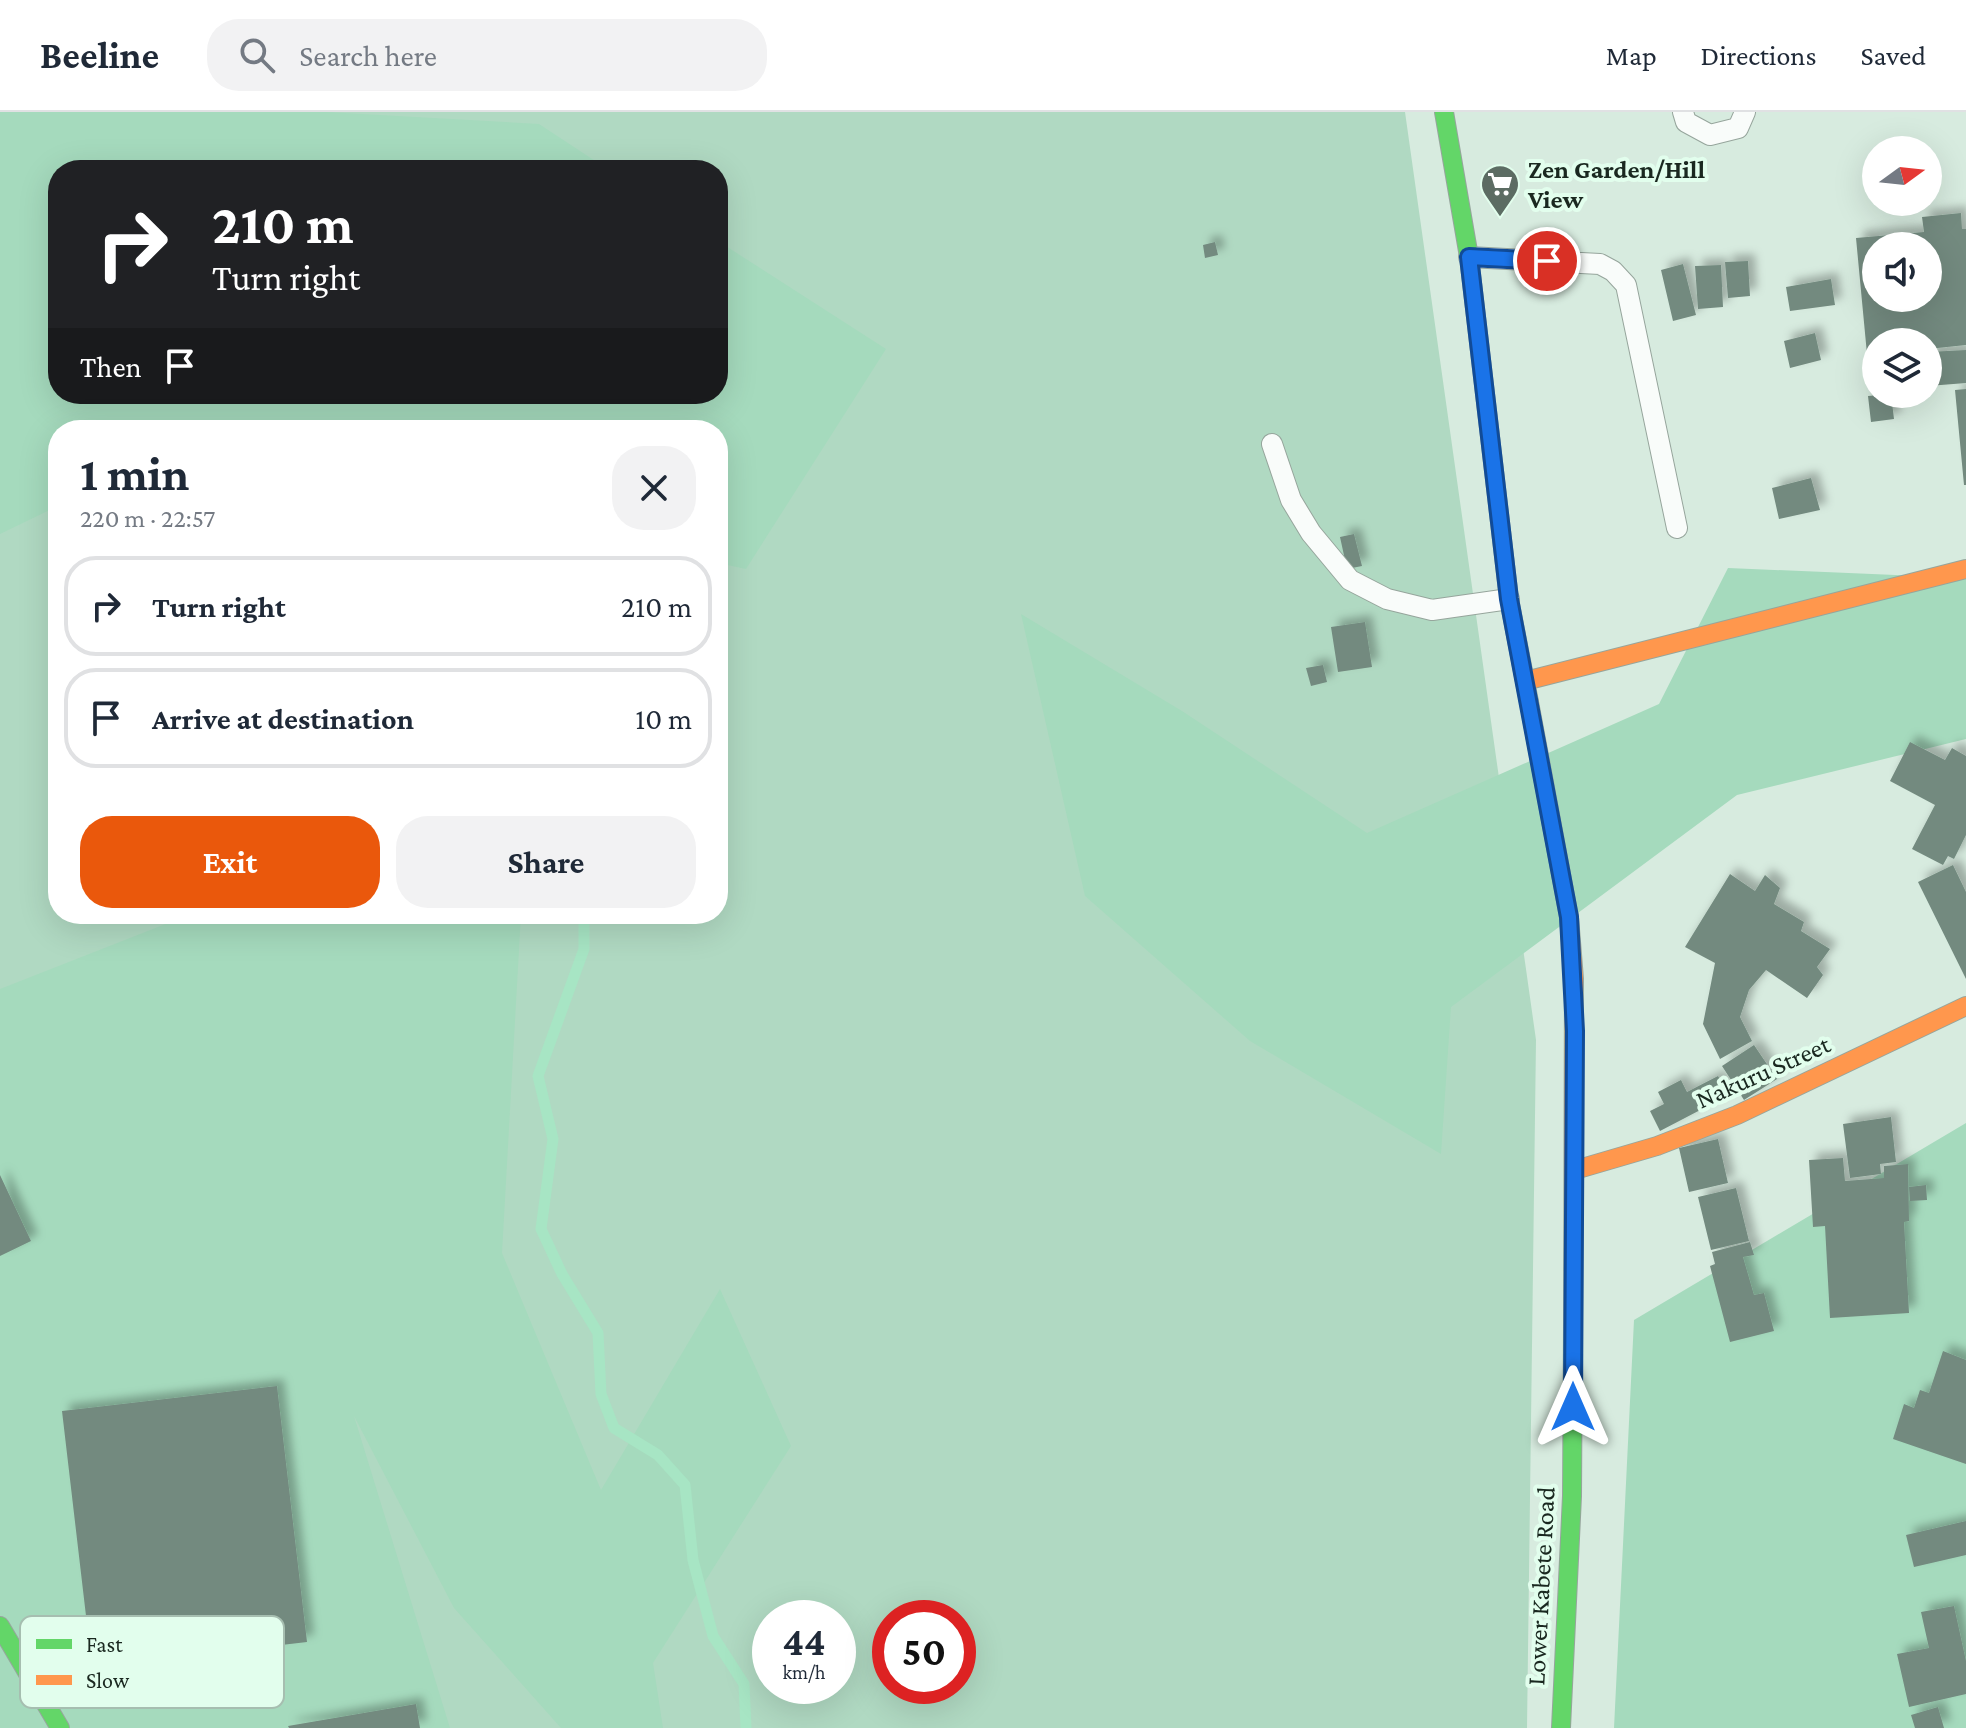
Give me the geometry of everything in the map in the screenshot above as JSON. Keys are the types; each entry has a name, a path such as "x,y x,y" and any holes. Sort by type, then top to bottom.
{"main road":[{"name":"Lower Kabete Road","path":"1444,112 1469,257 1509,599 1569,917 1575,1031 1572,1496 1561,1728"},
{"path":"1525,681 1966,569"},
{"name":"Nakuru Street","path":"1575,1170 1690,1132 1789,1092 1966,1006"},
{"path":"0,1626 20,1660"},
{"path":"48,1708 60,1728"}],"lane":[{"path":"1683,112 1686,122 1710,135 1738,128 1745,112"},
{"path":"1469,257 1600,264 1613,271 1626,285 1677,528"},
{"path":"1272,444 1291,500 1311,533 1350,580 1387,599 1432,610 1509,599"}],"green space":[{"path":"0,112 1405,112 1536,1040 1527,1728 0,1728"},
{"path":"0,112 326,112 539,124 594,160 48,160 48,404 728,404 728,247 886,349 746,569 728,565 728,420 48,420 48,511 0,534"},
{"path":"1728,568 1966,578 1966,739 1737,795 1451,1007 1441,1154 1250,1041 1085,896 1021,614 1182,711 1367,833 1659,704"},
{"path":"166,924 520,924 502,1253 601,1490 720,1289 791,1446 653,1663 663,1728 561,1728 454,1608 354,1416 450,1728 0,1728 0,989"},
{"path":"1966,1123 1966,1728 1614,1728 1634,1320"}],"building":[{"path":"1961,213 1962,229 1966,229 1966,345 1942,348 1942,328 1865,328 1863,312 1942,312 1942,232 1924,232 1922,217"},
{"path":"1862,237 1862,301 1856,238"},
{"path":"1215,242 1218,255 1205,258 1203,245"},
{"path":"1748,261 1750,296 1728,298 1725,262"},
{"path":"1683,264 1696,315 1673,321 1661,270"},
{"path":"1721,265 1723,307 1698,309 1695,266"},
{"path":"1831,279 1835,305 1790,311 1786,287"},
{"path":"1815,333 1821,360 1790,368 1784,341"},
{"path":"1966,350 1966,383 1942,385 1942,351"},
{"path":"1966,389 1966,485 1964,485 1955,390"},
{"path":"1869,408 1893,408 1894,419 1871,422"},
{"path":"1811,478 1820,510 1779,519 1772,488"},
{"path":"1354,534 1362,566 1347,569 1340,537"},
{"path":"1365,622 1372,667 1338,672 1331,627"},
{"path":"1323,665 1327,682 1311,686 1306,668"},
{"path":"1910,742 1945,760 1952,748 1966,756 1966,835 1954,859 1948,856 1943,865 1912,849 1935,805 1890,781"},
{"path":"1953,865 1966,892 1966,979 1918,882"},
{"path":"1730,874 1755,891 1765,875 1780,888 1774,904 1804,922 1801,931 1830,949 1817,967 1823,975 1807,998 1766,970 1749,990 1740,1017 1752,1041 1720,1059 1703,1024 1715,963 1685,947"},
{"path":"1754,1045 1777,1079 1744,1100 1722,1066"},
{"path":"1718,1076 1729,1095 1660,1131 1650,1111 1664,1104 1658,1092 1681,1080 1687,1092"},
{"path":"1891,1117 1896,1162 1880,1164 1881,1174 1850,1178 1843,1124"},
{"path":"1718,1139 1728,1183 1689,1192 1679,1148"},
{"path":"1843,1158 1845,1181 1884,1178 1884,1166 1908,1164 1909,1221 1904,1222 1909,1313 1830,1318 1825,1226 1813,1227 1809,1160"},
{"path":"0,1175 31,1241 0,1256"},
{"path":"1926,1185 1927,1200 1910,1201 1909,1187"},
{"path":"1736,1188 1749,1241 1711,1250 1698,1197"},
{"path":"1750,1242 1754,1255 1743,1257 1754,1295 1764,1293 1774,1331 1730,1342 1710,1266 1715,1264 1712,1252"},
{"path":"1943,1351 1966,1360 1966,1464 1893,1439 1904,1404 1914,1408 1920,1390 1929,1393"},
{"path":"277,1386 307,1642 284,1645 284,1616 86,1616 62,1411"},
{"path":"1966,1521 1966,1555 1914,1567 1906,1535"},
{"path":"1954,1606 1966,1661 1966,1694 1909,1707 1897,1654 1929,1648 1921,1612"},
{"path":"416,1704 420,1728 288,1726"},
{"path":"1938,1707 1944,1728 1915,1728 1911,1715"}],"waterway":[{"path":"584,924 584,949 538,1076 553,1139 541,1229 562,1274 598,1333 601,1394 614,1428 658,1455 685,1485 693,1560 713,1636 744,1684 746,1728"}],"traffic: fast":[{"path":"1444,112 1469,257 1509,599 1529,702"},
{"path":"1561,1728 1572,1496 1573,1326"},
{"path":"0,1626 20,1660"},
{"path":"48,1708 60,1728"}],"traffic: slow":[{"path":"1525,681 1966,569"},
{"path":"1529,702 1569,917 1574,979 1573,1326"},
{"path":"1575,1170 1657,1146 1737,1115 1966,1006"}],"place":[{"name":"Zen Garden/Hill View","path":"1500,218"}],"route":[{"path":"1547,261 1469,257 1509,599 1569,917 1575,1031 1573,1407"}]}
